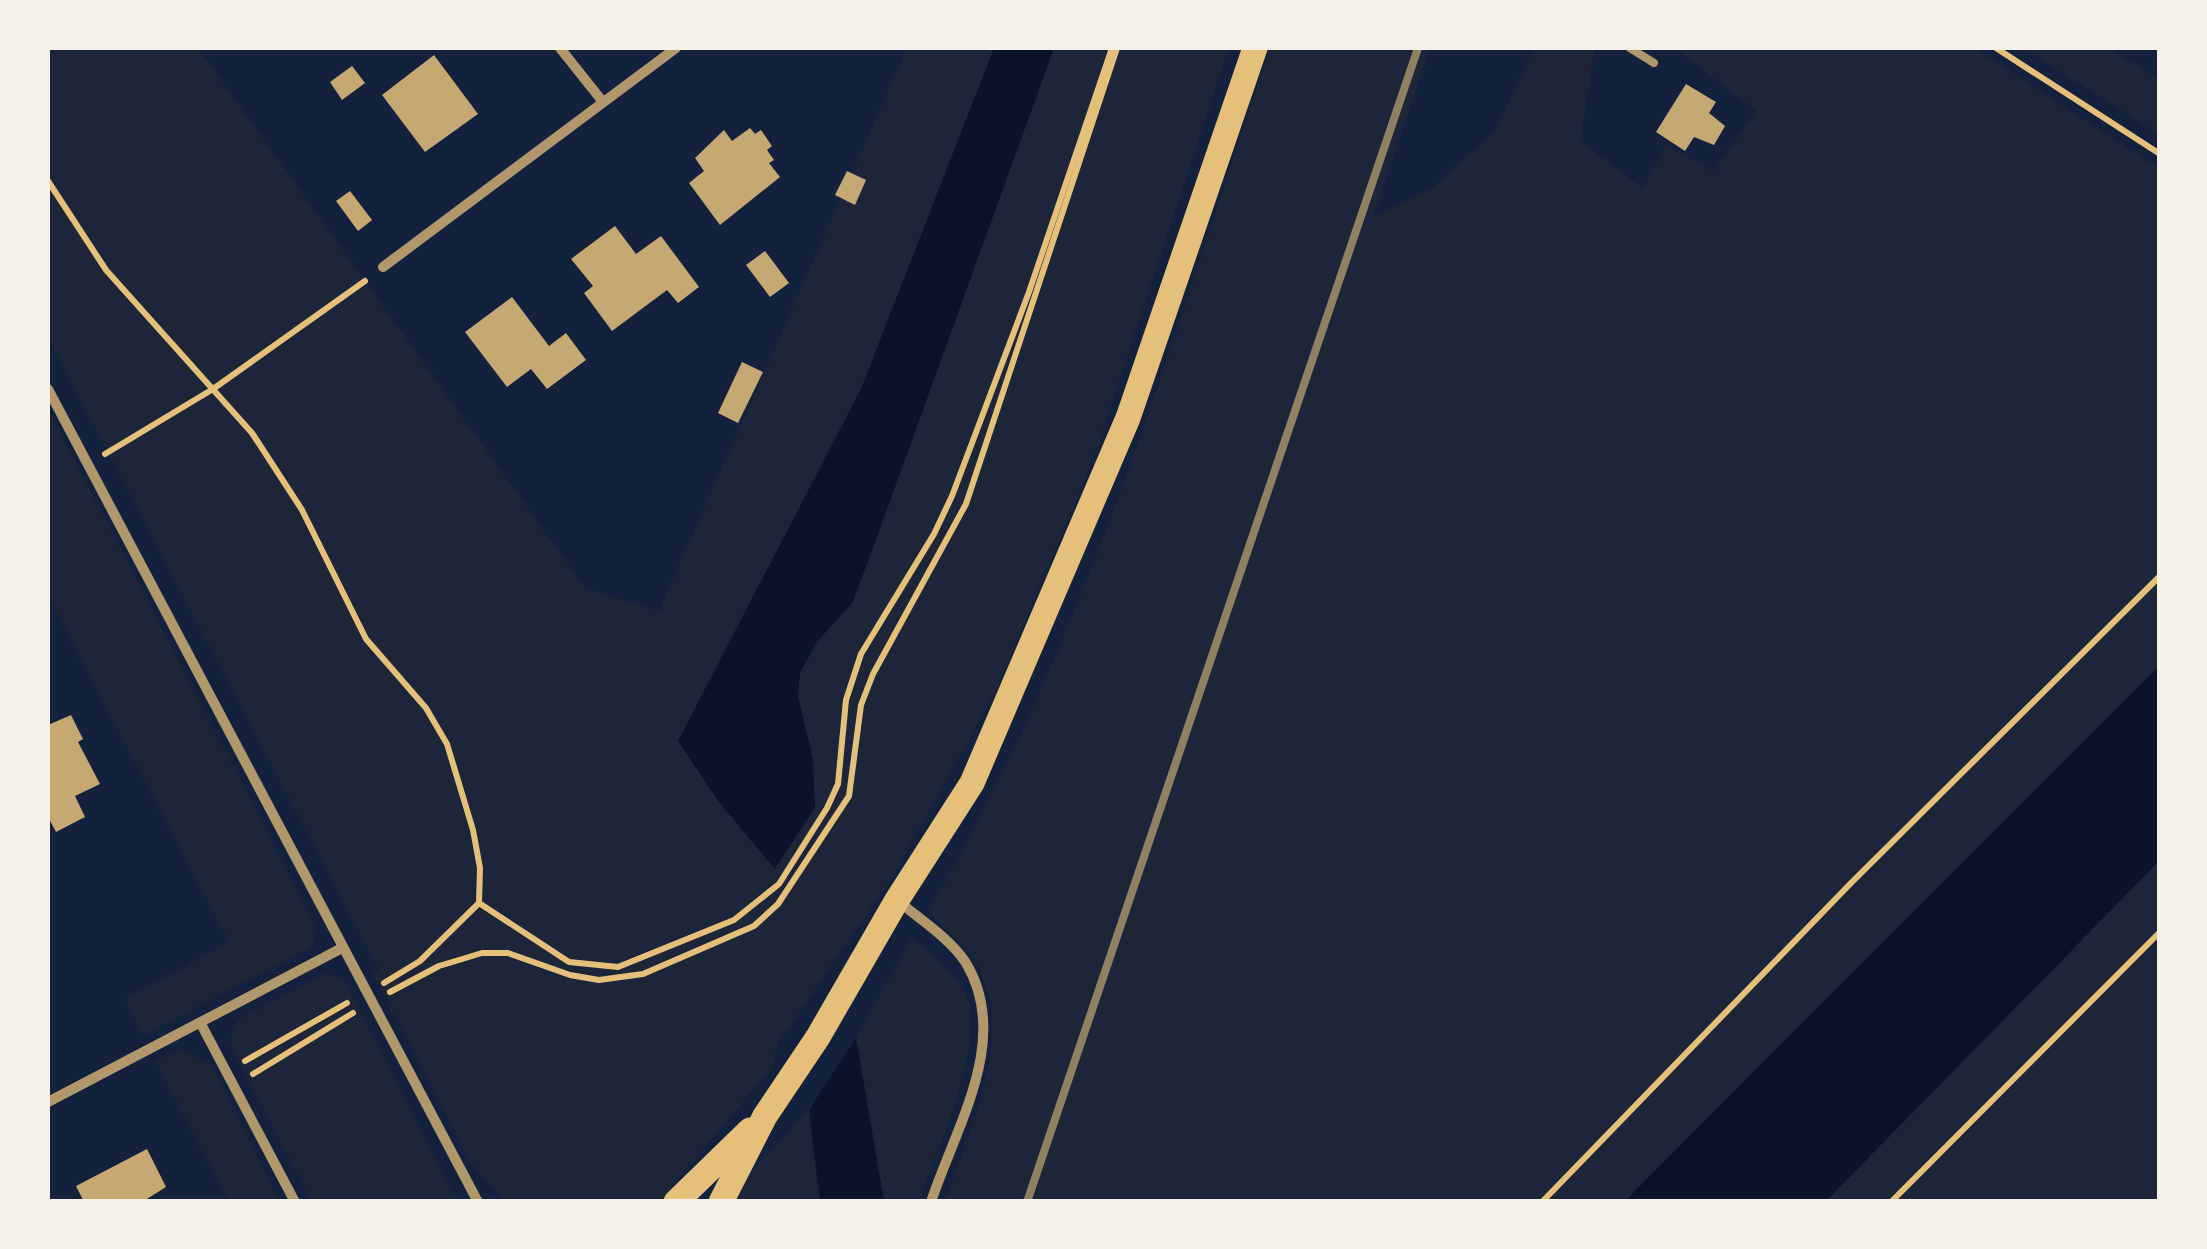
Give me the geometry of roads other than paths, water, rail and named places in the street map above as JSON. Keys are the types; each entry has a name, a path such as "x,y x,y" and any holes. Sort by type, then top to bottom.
{"main road":[{"path":"721,1202 764,1116 818,1037 897,900 972,783 1128,418 1255,48"},
{"path":"676,1202 764,1116"}],"street":[{"path":"560,48 603,102"},
{"path":"383,266 676,48"},
{"path":"48,389 478,1202"},
{"path":"897,900 966,963 984,1013 982,1052 971,1096 931,1202"},
{"path":"48,1102 342,948"},
{"path":"201,1024 295,1202"}],"lane":[{"path":"1630,48 1654,63"}],"railway":[{"path":"1027,1202 1418,48"}]}
